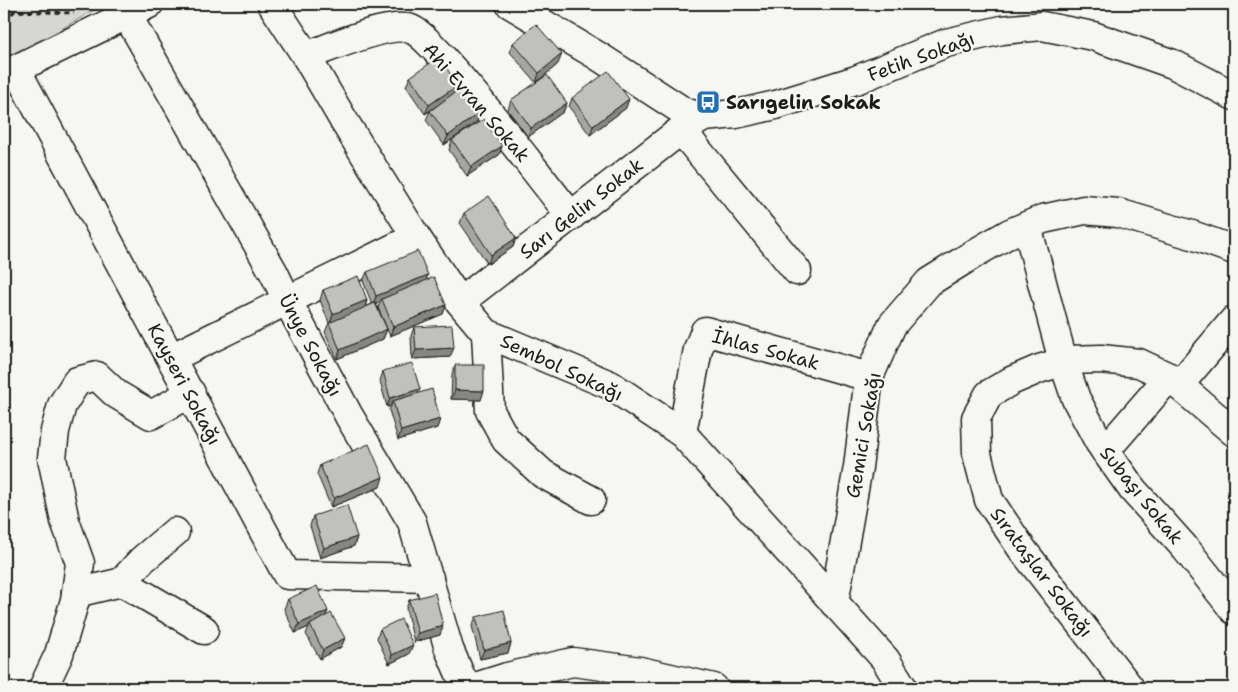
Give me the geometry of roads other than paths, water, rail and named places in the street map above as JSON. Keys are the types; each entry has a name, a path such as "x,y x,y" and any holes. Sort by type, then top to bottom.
{"street":[{"name":"Sembol Sokağı","path":"272,4 306,56 416,237 460,302 486,333 610,385 682,433 885,659 903,688"},
{"name":"Fetih Sokağı","path":"510,4 598,56 686,113 692,124 776,105 856,80 946,43 1002,30 1042,26 1093,36 1172,64 1234,96"},
{"path":"10,72 138,9"},
{"name":"Ünye Sokağı","path":"138,9 287,300 349,416 412,522 449,649 466,688"},
{"name":"Ahi Evran Sokak","path":"306,56 383,29 397,27 412,29 435,49 460,78 571,216"},
{"name":"Kayseri Sokağı","path":"10,72 171,358 288,575 429,578"},
{"name":"Sarı Gelin Sokak","path":"460,302 692,124"},
{"path":"692,124 797,271"},
{"name":"Gemici Sokağı","path":"834,603 858,467 869,377 892,325 929,282 977,252 1042,219 1084,210 1118,213 1192,235 1234,250"},
{"name":"Subaşı Sokak","path":"1027,226 1063,361 1076,399 1105,451 1133,490 1234,606"},
{"path":"171,358 416,237"},
{"path":"1105,451 1234,320"},
{"name":"İhlas Sokak","path":"682,433 698,349 705,331 869,377"},
{"path":"486,333 490,410 506,440 543,474 591,500"},
{"name":"Sırataşlar Sokağı","path":"1130,688 1022,549 989,500 976,454 976,418 990,394 1039,369 1068,360 1101,359 1139,363 1174,381 1234,432"},
{"path":"43,688 58,654 75,600 80,563 65,521 52,458 55,431 62,406 77,381 97,376 116,394 151,415 190,393"},
{"path":"76,593 122,582 142,560 175,532"},
{"path":"122,582 204,630"},
{"path":"472,688 506,677 573,662 640,671 714,688"}],"place":[{"name":"Sarıgelin Sokak","path":"708,102"}]}
